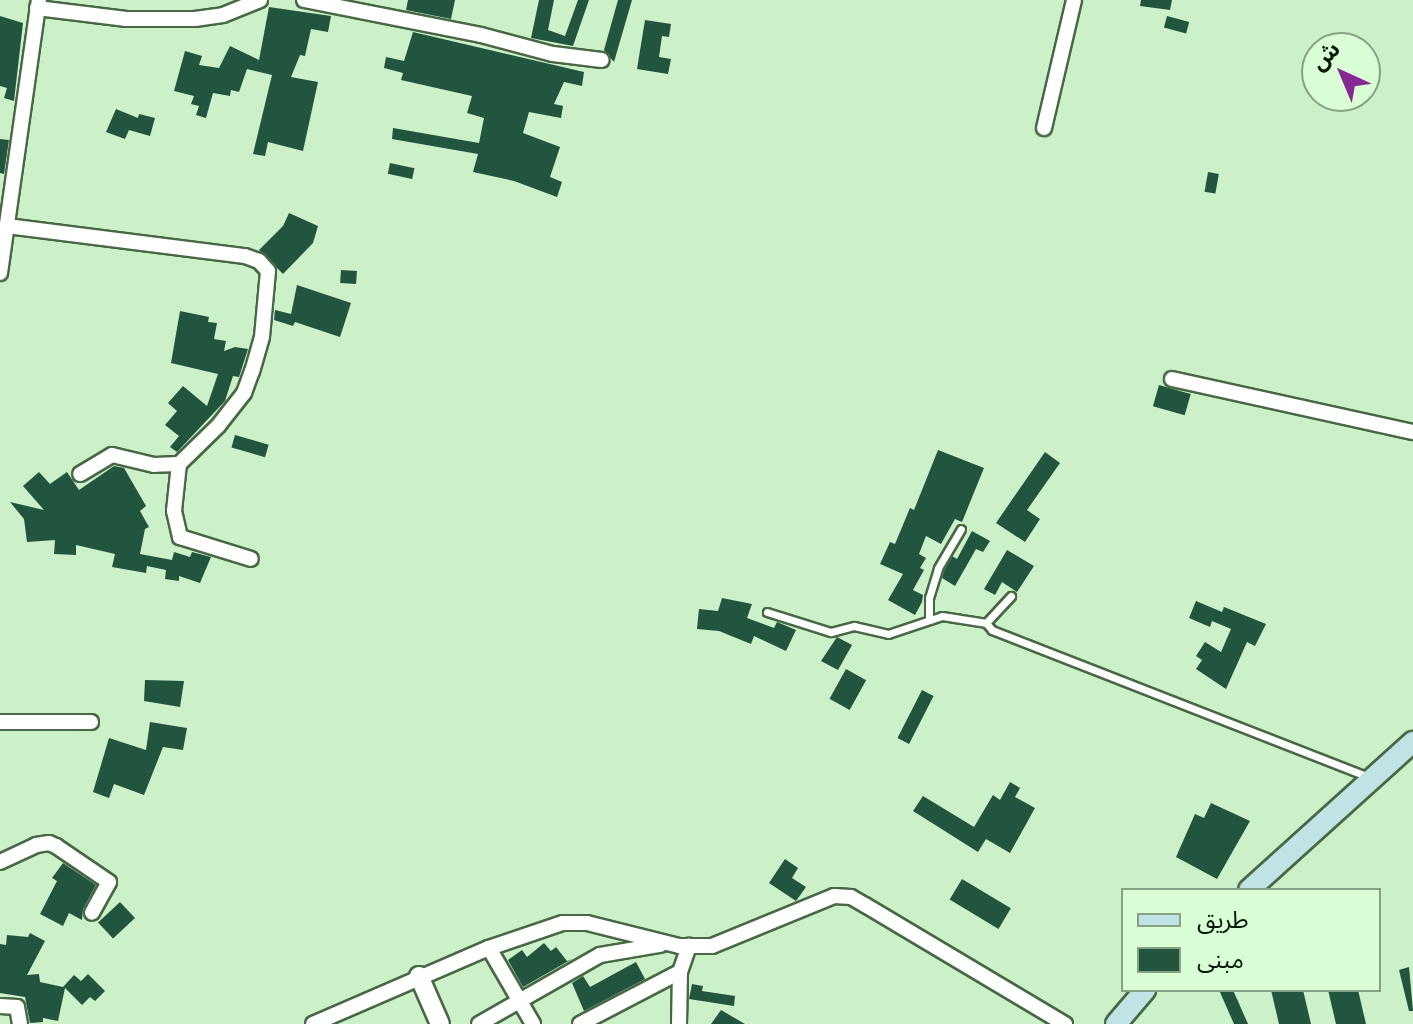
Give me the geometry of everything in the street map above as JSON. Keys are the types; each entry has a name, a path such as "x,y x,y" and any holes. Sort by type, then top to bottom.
{"main road":[{"path":"1251,888 1413,742"},
{"path":"1114,1021 1143,992"}],"street":[{"path":"0,273 38,4 126,19 195,19 235,12 260,0"},
{"path":"304,0 481,35 553,54 602,60"},
{"path":"1044,128 1074,0"},
{"path":"7,226 245,256 264,265 270,278 262,337 244,393 179,464 174,511 180,537 251,559"},
{"path":"1172,379 1413,432"},
{"path":"80,474 112,455 154,465 179,464"},
{"path":"0,722 91,722"},
{"path":"0,862 36,845 49,843 56,846 109,882 92,913"},
{"path":"313,1024 419,976 563,923 587,923 669,944 725,943 817,900 851,897 1065,1024"},
{"path":"479,1024 600,955 669,944"},
{"path":"677,1023 680,972 689,946"},
{"path":"489,948 533,1024"},
{"path":"580,1024 680,972"},
{"path":"419,976 440,1024"},
{"path":"0,1006 17,1007 20,1024"}],"lane":[{"path":"929,620 929,598 938,568 961,529"},
{"path":"986,623 1011,596"},
{"path":"767,612 831,632 854,626 888,634 942,616 986,623 992,630 1371,778"}],"building":[{"path":"408,0 455,0 451,19 406,10"},
{"path":"539,0 554,0 548,30 565,36 578,0 589,0 573,46 531,38"},
{"path":"618,0 632,0 614,62 604,50"},
{"path":"1141,0 1172,0 1170,10 1140,6"},
{"path":"269,7 331,16 328,32 311,29 305,56 300,55 291,77 318,82 303,151 268,142 265,156 253,154 272,75 247,69 239,92 231,90 230,96 213,93 206,118 196,115 199,106 191,104 194,96 174,91 185,51 202,56 199,65 219,68 230,46 259,60"},
{"path":"0,16 23,23 14,101 4,98 7,88 0,86"},
{"path":"1167,16 1189,22 1186,34 1164,28"},
{"path":"645,20 671,24 669,37 662,36 659,57 671,59 668,74 637,69"},
{"path":"413,32 584,72 582,86 564,82 554,104 563,106 561,118 529,112 523,133 560,147 550,177 562,182 557,197 514,181 473,172 478,154 392,139 393,128 479,143 484,118 467,113 472,96 401,80 403,73 384,68 386,57 404,61"},
{"path":"116,109 138,118 139,114 155,118 150,136 129,130 125,139 106,132"},
{"path":"0,139 9,140 4,174 0,173"},
{"path":"390,163 414,168 412,179 388,174"},
{"path":"1208,172 1219,174 1215,194 1205,192"},
{"path":"289,213 318,226 313,243 283,274 259,250 283,226"},
{"path":"341,270 357,271 356,284 340,283"},
{"path":"297,285 351,303 340,337 295,322 293,326 274,320 275,310 291,314"},
{"path":"180,311 209,317 208,322 217,323 214,339 226,341 224,351 235,347 248,349 239,377 233,376 225,401 177,452 170,447 179,436 165,425 177,411 168,403 183,386 207,406 218,374 171,363"},
{"path":"1159,385 1191,394 1185,415 1153,406"},
{"path":"235,435 269,445 265,457 231,447"},
{"path":"938,450 984,468 962,522 955,519 941,544 926,536 919,554 926,558 920,568 924,570 913,590 923,595 915,615 888,600 903,574 880,564 890,542 895,544 910,508 914,510"},
{"path":"1045,452 1060,463 1027,510 1040,519 1025,542 996,523"},
{"path":"114,466 124,468 146,506 140,511 149,527 145,529 140,554 172,560 174,552 190,557 192,552 211,557 200,583 179,576 179,581 165,579 166,570 147,566 146,573 112,567 115,554 76,545 76,555 54,554 55,540 27,542 24,519 10,502 44,510 23,486 39,472 50,484 67,472 79,490"},
{"path":"972,531 990,541 983,552 976,549 955,586 942,578 944,571 952,556 957,559"},
{"path":"1007,550 1034,566 1017,592 1002,582 995,595 984,589"},
{"path":"722,598 752,604 747,618 774,628 777,622 796,630 786,651 754,636 751,644 719,631 697,629 699,609 718,611"},
{"path":"1196,601 1222,612 1224,607 1266,624 1255,646 1247,642 1226,689 1196,669 1202,660 1196,656 1205,642 1221,652 1231,629 1212,621 1210,627 1189,618"},
{"path":"837,637 852,645 838,670 821,661"},
{"path":"846,669 866,680 850,710 830,699"},
{"path":"145,680 184,681 180,707 144,701"},
{"path":"922,690 934,696 909,744 897,738"},
{"path":"150,722 187,728 183,750 163,747 144,795 114,784 109,798 93,792 109,738 146,750"},
{"path":"1010,782 1020,788 1015,797 1035,808 1010,853 986,839 978,852 913,811 923,796 974,827 993,795 1000,800"},
{"path":"1211,803 1250,821 1217,879 1176,857 1195,814 1204,818"},
{"path":"785,859 798,868 792,878 806,887 796,901 769,883"},
{"path":"63,863 96,885 83,909 82,920 69,913 63,926 40,914 57,881 52,878"},
{"path":"962,879 1011,908 998,929 950,900"},
{"path":"120,902 135,918 113,939 98,922"},
{"path":"30,933 45,941 27,975 39,974 40,982 63,987 74,975 81,981 88,974 105,991 95,1001 90,997 82,1005 65,988 58,1021 43,1018 43,1022 30,1023 25,997 0,993 0,944 6,945 7,935 28,937"},
{"path":"544,943 551,951 556,947 567,961 572,959 523,987 508,960 522,950 527,957"},
{"path":"636,962 645,979 584,1011 572,983 583,976 590,987"},
{"path":"1409,967 1413,1011 1409,1011 1399,970"},
{"path":"692,984 703,986 702,991 735,996 734,1006 689,999"},
{"path":"1220,992 1234,992 1248,1024 1234,1024"},
{"path":"1271,992 1303,992 1311,1024 1279,1024"},
{"path":"1328,992 1358,992 1366,1024 1336,1024"},
{"path":"721,1010 745,1024 711,1024"}]}
